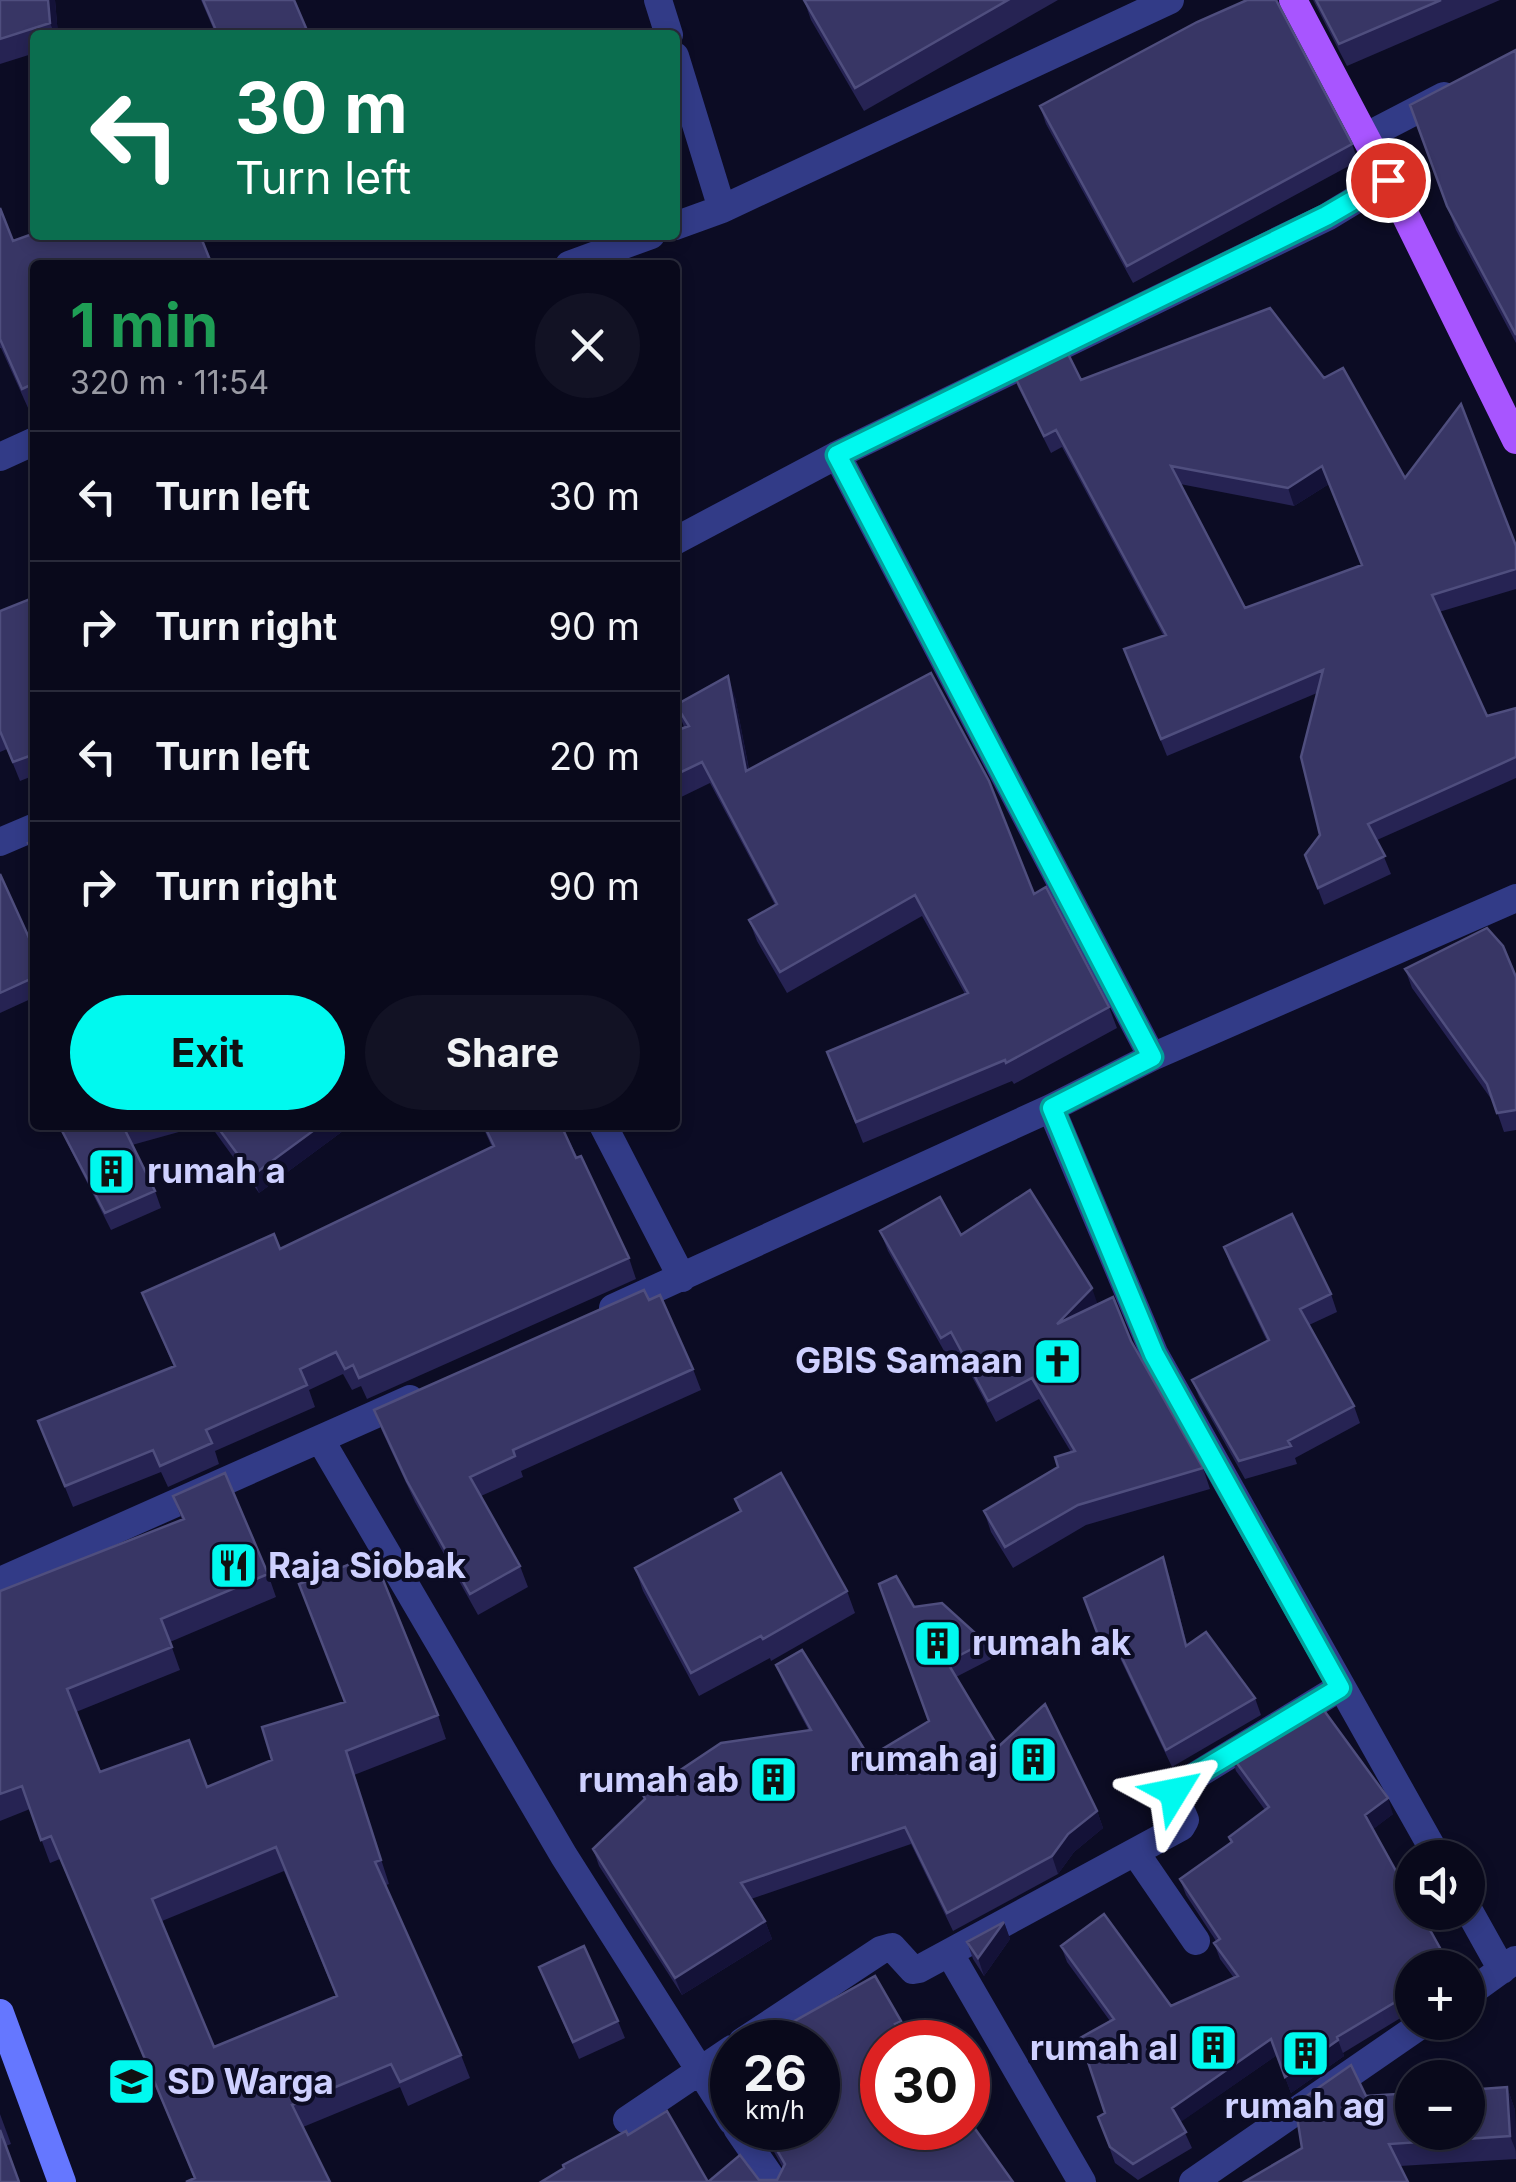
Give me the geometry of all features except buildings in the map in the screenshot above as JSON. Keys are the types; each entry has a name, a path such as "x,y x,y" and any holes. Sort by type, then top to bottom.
{"main road":[{"path":"1293,0 1388,180 1516,440"},
{"path":"0,2013 62,2182"}],"street":[{"path":"658,0 667,30"},
{"path":"680,224 722,209 1170,0"},
{"path":"680,72 722,209"},
{"path":"1366,137 1463,86"},
{"path":"680,538 837,455 1326,216 1388,180"},
{"path":"584,260 638,240"},
{"path":"0,457 30,444"},
{"path":"837,455 1152,1057"},
{"path":"0,842 30,828"},
{"path":"591,1318 1052,1108 1152,1057 1516,898"},
{"path":"1052,1108 1154,1354 1428,1840"},
{"path":"607,1130 682,1278"},
{"path":"0,1581 428,1390"},
{"path":"320,1438 564,1856 710,2088"},
{"path":"775,2020 881,1950 894,1948 913,1970 950,1954 1183,1826 1185,1820 1174,1794 1177,1787 1340,1688"},
{"path":"1135,1852 1196,1940"},
{"path":"1483,1930 1509,1965 1485,1982"},
{"path":"950,1954 1082,2182"},
{"path":"1199,2180 1400,2040"},
{"path":"626,2120 710,2063"},
{"path":"752,2150 774,2182"}],"place":[{"name":"rumah a","path":"112,1171"},
{"name":"GBIS Samaan","path":"1058,1361"},
{"name":"Raja Siobak","path":"233,1566"},
{"name":"rumah ak","path":"937,1643"},
{"name":"rumah aj","path":"1033,1759"},
{"name":"rumah ab","path":"774,1780"},
{"name":"rumah al","path":"1213,2048"},
{"name":"rumah ag","path":"1305,2054"},
{"name":"SD Warga","path":"132,2082"}],"route":[{"path":"1174,1792 1183,1782 1340,1688 1154,1354 1052,1108 1152,1057 837,455 1326,216 1388,180"}]}
